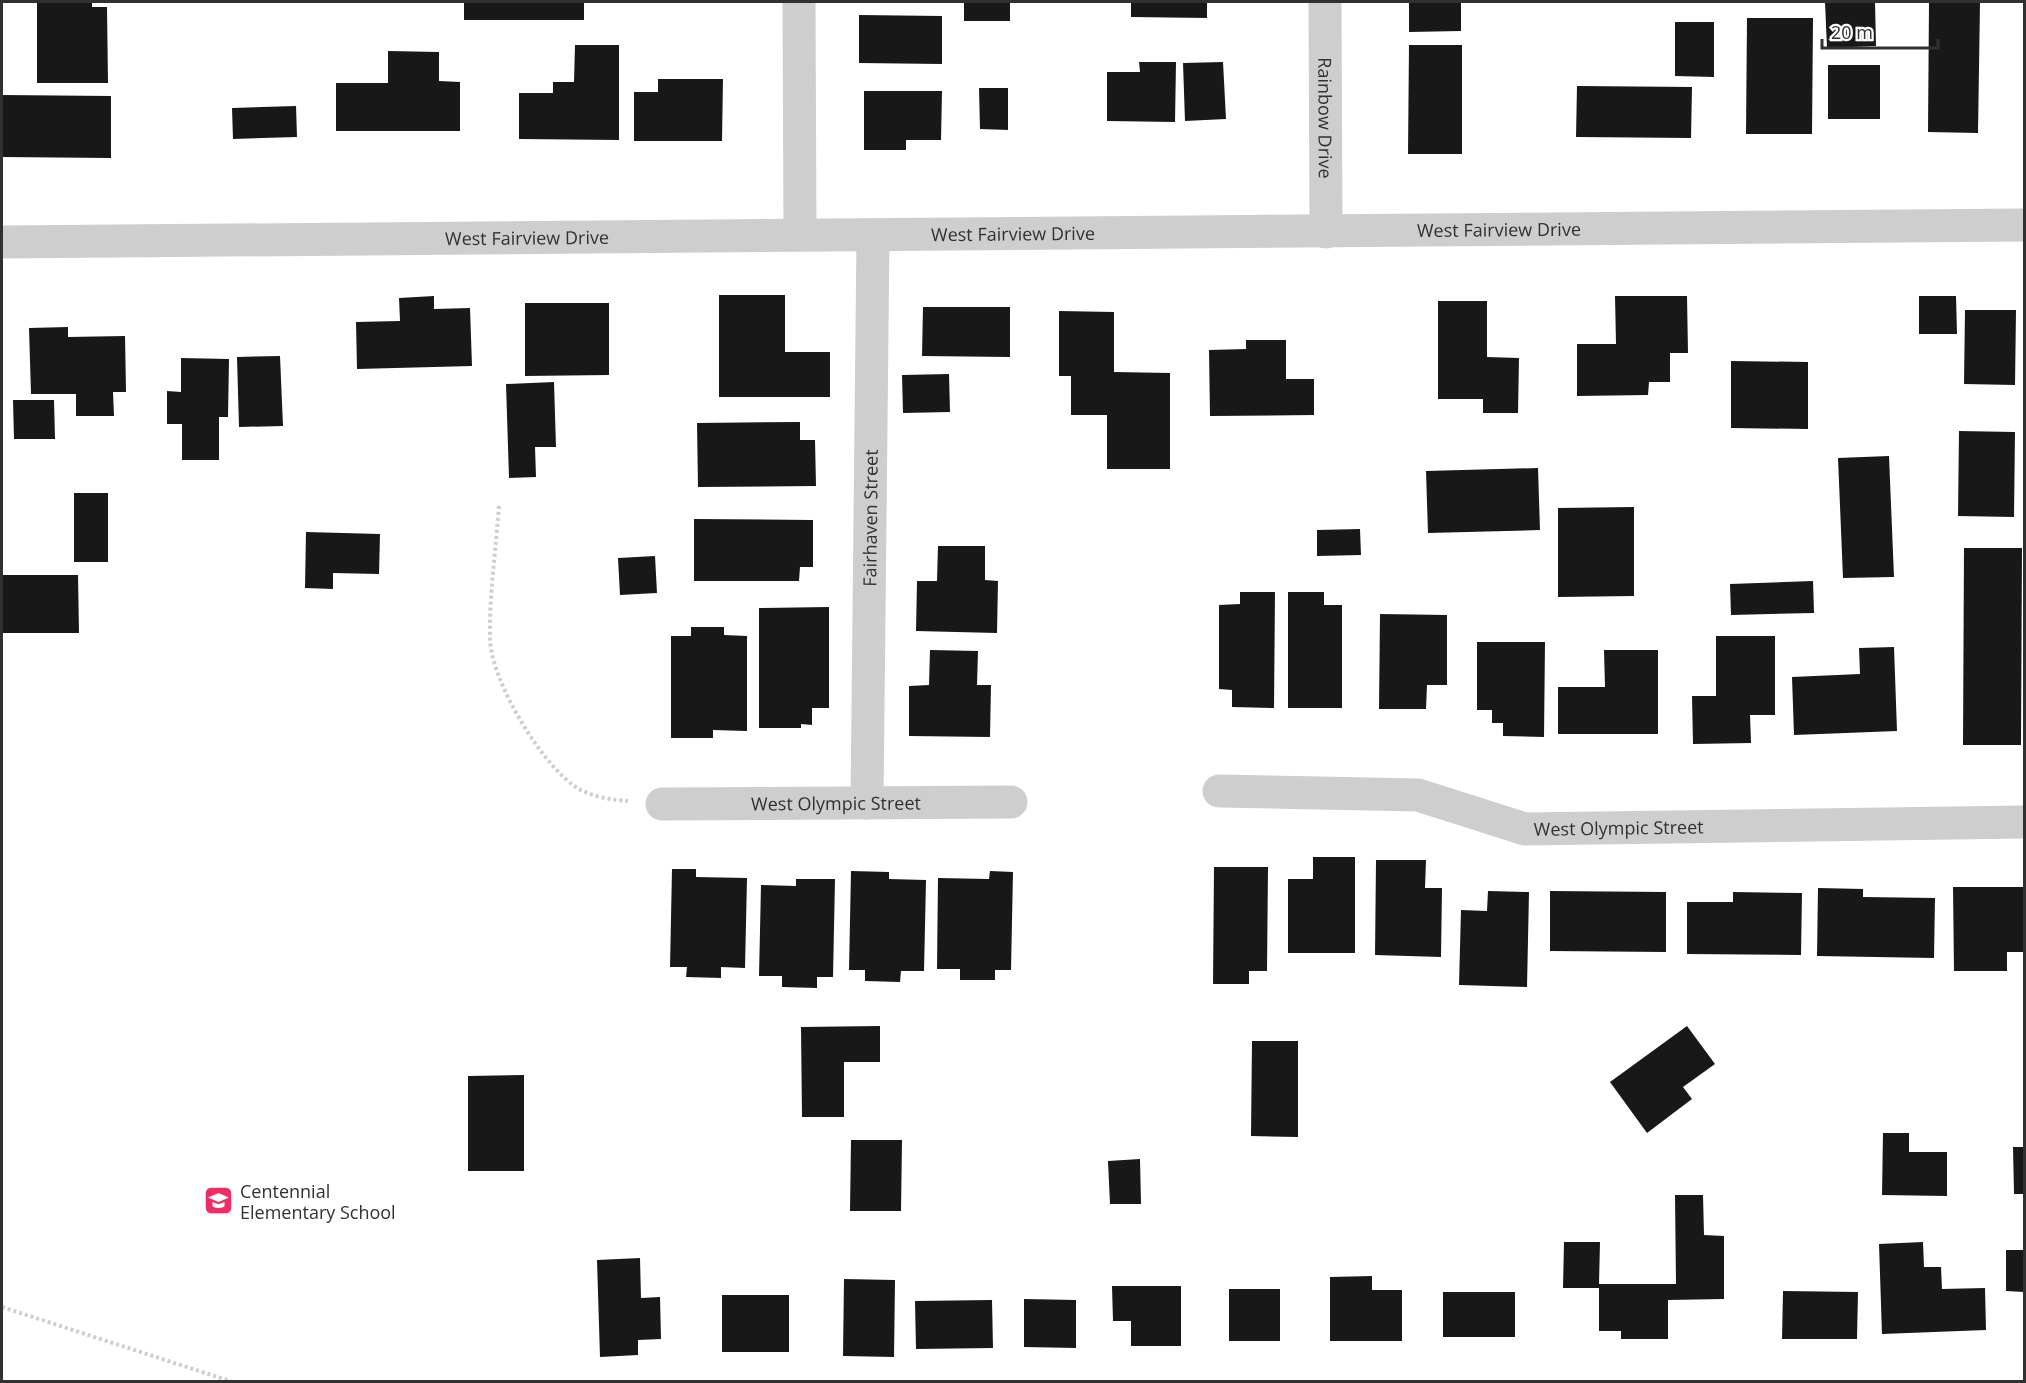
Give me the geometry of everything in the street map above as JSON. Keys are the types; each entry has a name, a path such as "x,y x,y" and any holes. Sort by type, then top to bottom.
{"street":[{"path":"799,2 800,235"},
{"name":"Rainbow Drive","path":"1324,2 1326,232"},
{"name":"West Fairview Drive","path":"2,242 2025,225"},
{"name":"Fairhaven Street","path":"867,803 873,235"},
{"name":"West Olympic Street","path":"1219,791 1418,795 1525,829 2025,822"},
{"name":"West Olympic Street","path":"662,804 1011,802"}],"path":[{"path":"499,506 490,641 501,679 522,724 549,763 580,790 612,800 662,804"},
{"path":"2,1307 194,1367 233,1382"}],"building":[{"path":"37,2 92,2 92,7 107,7 108,83 37,83"},
{"path":"464,2 584,2 584,20 464,20"},
{"path":"964,2 1010,2 1010,21 964,21"},
{"path":"1131,2 1207,2 1207,18 1131,17"},
{"path":"1409,2 1461,2 1461,31 1409,32"},
{"path":"1825,2 1875,2 1876,46 1827,48"},
{"path":"1929,2 1980,2 1978,133 1928,132"},
{"path":"859,15 942,16 942,64 859,63"},
{"path":"1747,18 1813,18 1812,134 1746,134"},
{"path":"1675,22 1714,22 1714,77 1675,76"},
{"path":"575,45 619,45 619,140 519,139 519,93 553,93 553,82 574,82"},
{"path":"1409,45 1462,45 1462,154 1408,154"},
{"path":"388,51 439,52 439,81 460,82 460,131 336,131 336,83 388,83"},
{"path":"1139,62 1176,62 1175,122 1107,121 1107,72 1140,72"},
{"path":"1223,62 1226,119 1185,121 1183,63"},
{"path":"1828,65 1880,65 1880,119 1828,119"},
{"path":"658,79 723,79 722,141 634,141 634,92 658,92"},
{"path":"1577,86 1692,87 1691,138 1576,137"},
{"path":"979,88 1008,88 1008,130 980,129"},
{"path":"864,91 942,91 941,140 906,140 906,150 864,150"},
{"path":"2,95 111,96 111,158 2,157"},
{"path":"296,106 297,137 233,139 232,108"},
{"path":"719,295 785,295 785,352 830,352 830,397 719,397"},
{"path":"434,296 434,309 470,308 472,366 357,369 356,322 400,321 399,298"},
{"path":"1615,296 1687,296 1688,353 1670,353 1670,382 1649,382 1648,395 1577,396 1577,344 1616,344"},
{"path":"1919,296 1956,296 1957,334 1919,334"},
{"path":"1438,301 1487,301 1487,357 1519,358 1518,413 1483,413 1483,399 1438,399"},
{"path":"525,303 609,303 609,375 525,376"},
{"path":"923,307 1010,307 1010,357 922,356"},
{"path":"1965,310 2016,310 2015,385 1964,384"},
{"path":"1059,311 1114,312 1114,372 1170,373 1170,469 1107,469 1107,415 1071,415 1071,376 1059,376"},
{"path":"68,327 68,337 125,336 126,392 113,392 114,416 76,416 76,394 31,394 29,328"},
{"path":"1246,340 1286,340 1286,379 1314,379 1314,415 1210,416 1209,350 1246,349"},
{"path":"280,356 283,426 239,427 237,357"},
{"path":"181,358 229,359 228,417 219,417 219,460 182,460 182,424 167,424 167,391 181,392"},
{"path":"1731,361 1808,362 1808,429 1731,428"},
{"path":"949,374 950,412 903,413 902,375"},
{"path":"554,382 556,447 535,447 536,477 509,478 506,384"},
{"path":"13,400 54,400 55,439 14,439"},
{"path":"800,422 800,440 815,440 816,486 698,487 697,423"},
{"path":"1959,431 2015,432 2014,517 1958,516"},
{"path":"1889,456 1894,577 1843,578 1838,458"},
{"path":"1538,468 1540,530 1428,533 1426,471"},
{"path":"74,493 108,493 108,562 74,562"},
{"path":"1634,507 1634,596 1558,597 1558,508"},
{"path":"694,519 813,520 813,567 800,567 799,581 694,581"},
{"path":"1360,529 1361,555 1317,556 1317,530"},
{"path":"306,532 380,534 379,574 333,573 333,589 305,588"},
{"path":"938,546 985,546 985,580 998,581 997,633 916,631 917,581 937,581"},
{"path":"1964,548 2022,548 2021,745 1963,745"},
{"path":"655,556 657,593 620,595 618,558"},
{"path":"2,575 78,575 79,633 2,633"},
{"path":"1813,581 1814,613 1731,615 1730,584"},
{"path":"1240,592 1275,592 1274,708 1232,707 1232,690 1219,689 1219,605 1240,604"},
{"path":"1288,592 1324,592 1324,605 1342,605 1342,708 1288,708"},
{"path":"829,607 829,708 812,708 812,725 801,724 801,728 759,728 759,608"},
{"path":"1380,614 1447,615 1447,685 1427,685 1426,709 1379,709"},
{"path":"691,627 724,627 724,635 747,636 747,731 713,730 713,738 671,738 671,636 691,636"},
{"path":"1716,636 1775,636 1775,715 1750,715 1751,743 1693,744 1692,696 1716,696"},
{"path":"1477,642 1545,642 1544,737 1503,736 1503,723 1492,723 1492,710 1477,710"},
{"path":"1894,647 1897,731 1794,735 1792,677 1860,674 1859,648"},
{"path":"930,650 978,651 977,685 991,685 990,737 909,736 909,686 929,685"},
{"path":"1604,650 1658,650 1658,734 1558,734 1558,687 1605,687"},
{"path":"1313,857 1355,857 1355,953 1288,953 1288,879 1313,879"},
{"path":"1376,860 1426,860 1425,888 1442,888 1441,957 1375,955"},
{"path":"1214,867 1268,867 1267,971 1249,971 1249,984 1213,984"},
{"path":"672,869 696,869 696,877 747,878 745,968 721,967 721,978 686,977 687,967 670,967"},
{"path":"851,871 889,872 889,879 926,880 924,971 901,971 900,982 865,981 865,970 849,970"},
{"path":"990,871 1013,872 1011,970 995,970 995,980 960,980 960,969 937,969 938,878 989,879"},
{"path":"796,879 835,879 833,977 817,977 817,988 782,987 782,976 759,976 761,885 796,886"},
{"path":"1953,887 2024,887 2024,952 2007,952 2007,971 1954,971"},
{"path":"1818,888 1863,889 1863,897 1935,898 1934,958 1817,956"},
{"path":"1488,891 1529,892 1527,987 1459,985 1461,910 1487,911"},
{"path":"1550,891 1666,892 1666,952 1550,951"},
{"path":"1733,892 1802,893 1801,955 1687,954 1687,902 1733,902"},
{"path":"880,1026 880,1062 844,1062 844,1117 802,1117 801,1027"},
{"path":"1687,1026 1715,1064 1683,1087 1692,1099 1647,1133 1610,1082"},
{"path":"1252,1041 1298,1041 1298,1137 1251,1136"},
{"path":"524,1075 524,1171 468,1171 468,1076"},
{"path":"1883,1133 1909,1133 1909,1152 1947,1152 1947,1196 1882,1195"},
{"path":"851,1140 902,1140 901,1211 850,1211"},
{"path":"2013,1147 2024,1147 2024,1194 2014,1194"},
{"path":"1140,1159 1141,1204 1110,1204 1108,1161"},
{"path":"1675,1195 1703,1195 1704,1235 1724,1236 1724,1299 1668,1300 1668,1339 1621,1339 1621,1331 1599,1331 1599,1288 1563,1288 1564,1242 1600,1242 1599,1284 1676,1284"},
{"path":"1923,1242 1924,1267 1941,1267 1942,1289 1985,1288 1986,1330 1882,1334 1879,1244"},
{"path":"2006,1250 2024,1250 2024,1292 2006,1291"},
{"path":"640,1258 641,1298 660,1297 661,1339 638,1340 638,1355 600,1357 597,1260"},
{"path":"1372,1276 1372,1290 1402,1290 1402,1341 1330,1341 1330,1277"},
{"path":"844,1279 895,1280 894,1357 843,1356"},
{"path":"1112,1286 1181,1286 1181,1346 1131,1346 1131,1321 1113,1321"},
{"path":"1229,1289 1280,1289 1280,1341 1229,1341"},
{"path":"1783,1291 1858,1292 1857,1339 1782,1339"},
{"path":"1443,1292 1515,1292 1515,1337 1443,1337"},
{"path":"722,1295 789,1295 789,1352 722,1352"},
{"path":"1024,1299 1076,1300 1076,1348 1024,1347"},
{"path":"992,1300 993,1348 916,1349 915,1301"}],"place":[{"name":"Centennial Elementary School","path":"219,1201"}]}
